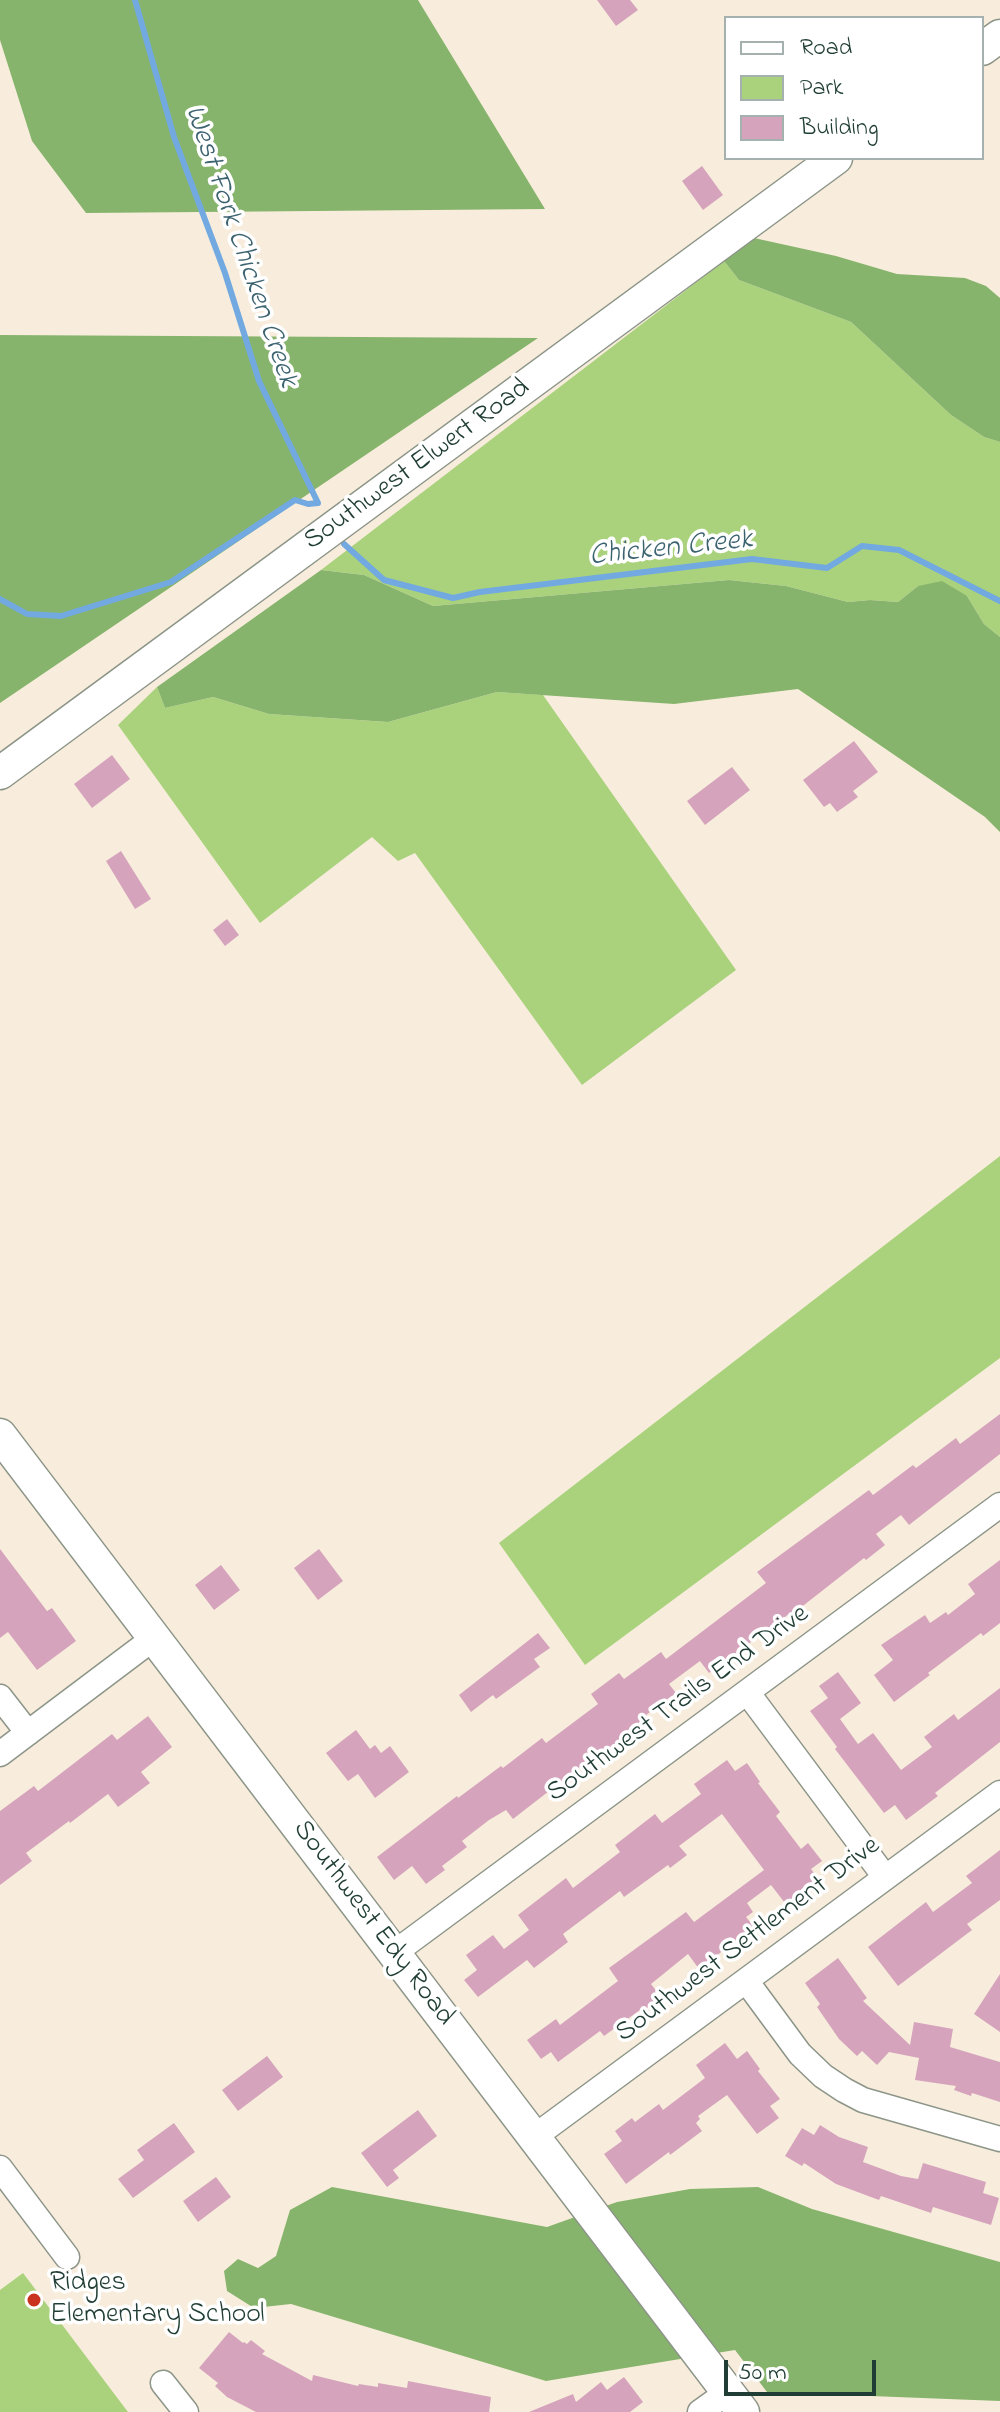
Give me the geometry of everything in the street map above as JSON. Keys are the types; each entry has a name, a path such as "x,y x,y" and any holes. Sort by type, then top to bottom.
{"main road":[{"name":"Southwest Elwert Road","path":"0,773 833,160"},
{"name":"Southwest Edy Road","path":"0,1435 735,2402"}],"street":[{"name":"Southwest Trails End Drive","path":"394,1953 1000,1505"},
{"path":"0,1754 154,1638"},
{"path":"747,1692 885,1877"},
{"path":"0,1697 28,1733"},
{"name":"Southwest Settlement Drive","path":"534,2137 1000,1793"},
{"path":"747,1982 800,2054 823,2076 844,2090 873,2103 1000,2139"},
{"path":"0,2168 67,2257"},
{"path":"163,2383 186,2412"},
{"path":"700,2412 735,2402"}],"green space":[{"path":"0,0 418,0 545,209 86,213 32,141 0,40"},
{"path":"754,238 836,256 897,274 965,278 986,286 1000,298 1000,442 984,437 951,415 851,322 739,280 724,261"},
{"path":"724,261 739,280 851,322 951,415 984,437 1000,442 1000,637 984,624 967,596 918,586 898,602 848,602 786,586 729,580 433,606 364,575 321,570"},
{"path":"0,335 538,338 0,703"},
{"path":"321,570 364,575 433,606 729,580 786,586 848,602 898,602 918,586 942,581 967,596 984,624 1000,637 1000,832 985,817 798,689 674,704 497,692 388,722 269,714 213,697 165,708 157,687"},
{"path":"157,687 165,708 213,697 269,714 388,722 497,692 543,695 736,970 582,1085 415,853 398,861 372,837 260,923 118,725"},
{"path":"1000,1156 1000,1358 585,1665 499,1543"},
{"path":"332,2187 547,2227 617,2202 690,2189 758,2187 812,2209 1000,2262 1000,2401 767,2392 735,2350 546,2381 291,2304 254,2308 227,2291 224,2271 238,2259 258,2268 276,2256 290,2210"},
{"name":"Ridges Elementary School","path":"23,2273 128,2412 0,2412 0,2290"}],"building":[{"path":"597,0 630,0 638,10 616,26"},
{"path":"702,166 723,195 703,210 682,181"},
{"path":"854,741 878,772 853,791 858,797 837,812 830,803 824,807 803,780"},
{"path":"112,755 130,779 92,808 74,784"},
{"path":"732,767 750,790 705,825 687,801"},
{"path":"121,851 151,899 135,909 106,861"},
{"path":"227,919 239,935 225,946 213,930"},
{"path":"1000,1414 1000,1454 909,1525 901,1515 876,1534 885,1545 866,1560 864,1558 790,1616 709,1673 700,1661 669,1684 676,1693 646,1715 649,1718 513,1819 506,1810 489,1820 462,1841 467,1847 442,1866 445,1870 426,1884 412,1866 394,1880 377,1857 457,1796 501,1766 503,1768 542,1738 546,1743 598,1704 591,1694 619,1673 624,1679 661,1652 666,1659 766,1583 757,1572 869,1490 873,1495 956,1438 960,1444"},
{"path":"0,1549 47,1611 52,1608 76,1641 37,1670 8,1632 0,1638"},
{"path":"319,1549 343,1581 318,1600 294,1568"},
{"path":"1000,1560 1000,1623 983,1636 981,1633 894,1702 874,1675 893,1660 881,1645 925,1615 930,1623 946,1612 948,1615 975,1594 968,1584"},
{"path":"221,1565 240,1590 214,1610 195,1585"},
{"path":"538,1633 550,1648 534,1659 540,1667 496,1699 493,1695 471,1712 459,1695"},
{"path":"838,1672 861,1703 840,1719 858,1744 873,1733 901,1770 932,1747 924,1737 954,1714 958,1720 1000,1688 1000,1742 906,1820 895,1805 884,1813 810,1711 828,1698 819,1686"},
{"path":"148,1716 172,1747 141,1772 150,1783 118,1807 108,1794 26,1853 32,1861 0,1885 0,1811 34,1786 38,1791 112,1734 117,1740"},
{"path":"356,1730 370,1749 375,1745 381,1753 390,1746 409,1772 375,1798 358,1774 348,1781 326,1753"},
{"path":"727,1760 735,1771 747,1763 780,1812 776,1816 801,1849 808,1843 822,1861 811,1869 821,1882 788,1907 771,1885 747,1903 753,1912 746,1917 754,1927 699,1969 688,1954 651,1984 661,1997 642,2012 640,2010 604,2036 600,2031 558,2062 551,2052 541,2059 527,2040 556,2019 560,2025 618,1981 609,1968 686,1912 694,1922 764,1870 722,1814 679,1846 687,1855 624,1897 620,1891 563,1934 568,1942 534,1968 527,1960 478,1997 464,1980 477,1970 466,1955 493,1935 504,1949 529,1930 518,1915 566,1878 573,1888 620,1852 615,1845 655,1814 662,1823 701,1794 694,1784"},
{"path":"1000,1850 1000,1900 967,1924 972,1930 898,1986 868,1947 926,1902 933,1912 972,1883 966,1876"},
{"path":"838,1958 867,1998 863,2001 910,2045 914,2022 953,2029 950,2047 1000,2062 1000,2102 954,2090 956,2086 915,2080 919,2058 889,2052 877,2065 862,2051 857,2056 839,2039 805,1983"},
{"path":"1000,1974 1000,2032 974,2014"},
{"path":"725,2043 737,2059 747,2051 760,2069 758,2071 780,2099 770,2106 779,2118 757,2134 727,2095 698,2116 700,2119 696,2123 702,2131 626,2184 604,2154 622,2141 615,2131 632,2118 635,2122 659,2104 663,2110 705,2078 696,2065"},
{"path":"267,2056 283,2077 238,2111 222,2090"},
{"path":"418,2110 437,2136 393,2170 399,2178 387,2187 361,2153"},
{"path":"174,2123 195,2152 133,2198 118,2179 144,2160 137,2150"},
{"path":"820,2125 839,2137 868,2147 863,2162 901,2176 918,2179 923,2163 986,2182 983,2193 999,2198 991,2225 933,2207 931,2213 881,2196 879,2200 836,2184 804,2163 802,2166 785,2156 802,2128 814,2135"},
{"path":"216,2177 231,2197 198,2222 183,2201"},
{"path":"229,2332 243,2343 251,2340 265,2351 262,2354 312,2381 313,2375 358,2386 378,2387 378,2383 407,2388 408,2381 491,2397 489,2412 256,2412 227,2397 215,2386 218,2383 199,2368"},
{"path":"624,2377 643,2402 630,2412 529,2412 573,2394 576,2402 601,2382 607,2390"}],"waterway":[{"name":"West Fork Chicken Creek","path":"0,599 27,614 61,616 171,582 295,500 318,503 259,381 225,273 174,137 135,0"},
{"name":"Chicken Creek","path":"344,544 384,580 453,598 480,592 752,559 827,568 862,546 899,550 1000,601"}],"place":[{"name":"Ridges Elementary School","path":"34,2300"}]}
